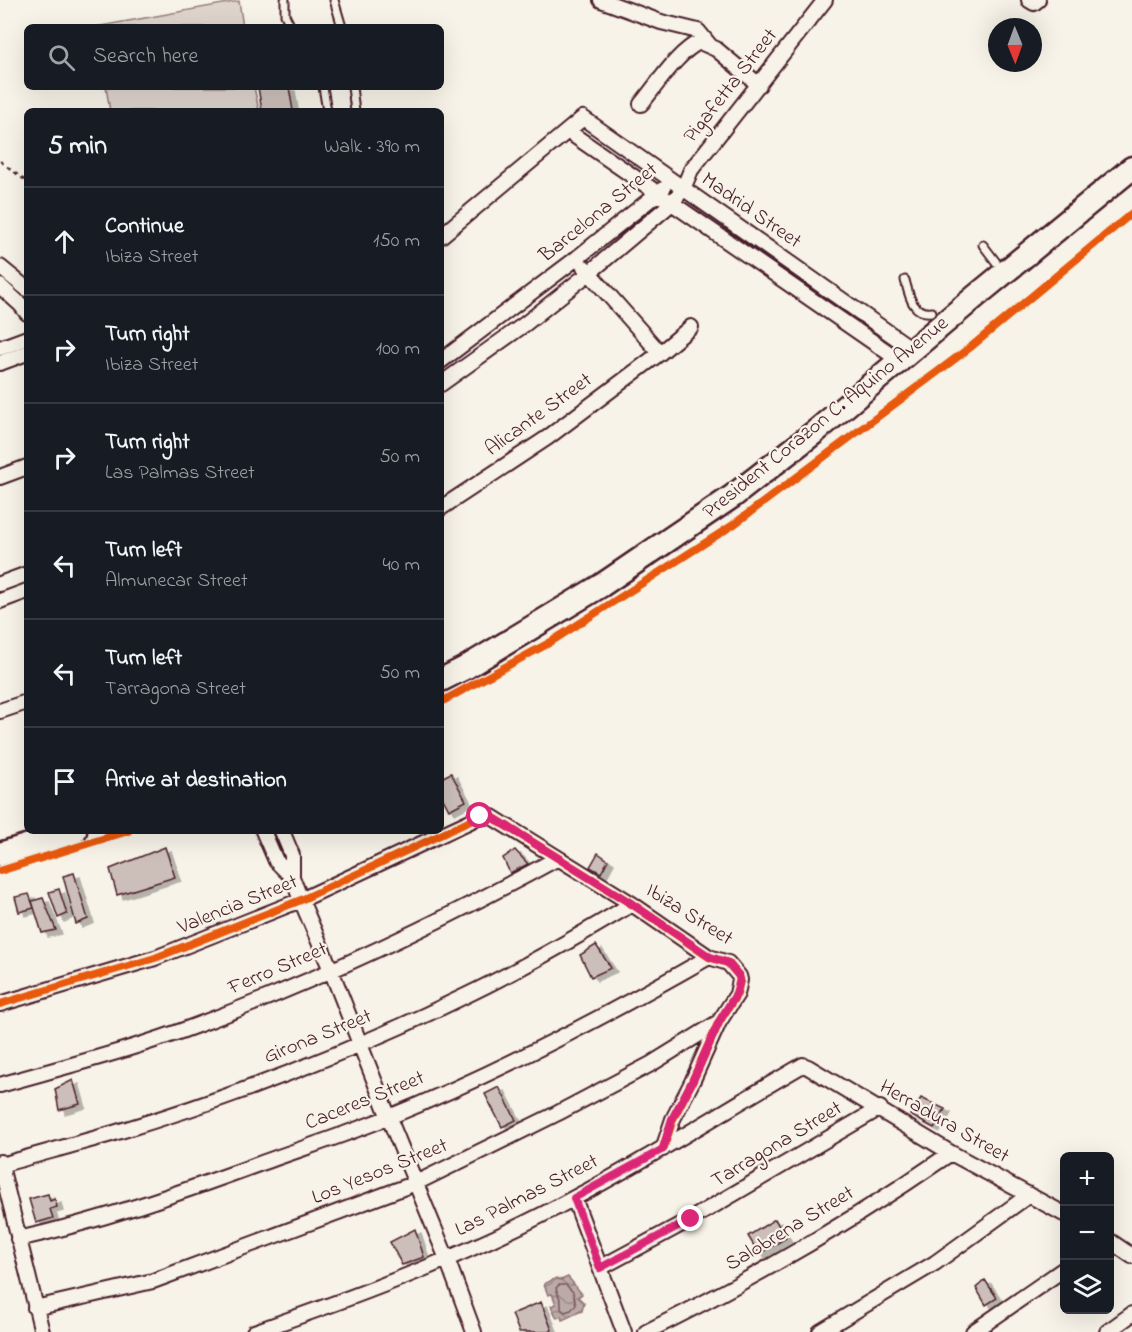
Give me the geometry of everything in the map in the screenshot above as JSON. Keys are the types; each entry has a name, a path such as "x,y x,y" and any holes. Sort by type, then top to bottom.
{"main road":[{"name":"President Corazon C. Aquino Avenue","path":"444,678 603,585 734,496 1132,168"},
{"path":"0,854 65,834"}],"street":[{"path":"602,0 661,22 698,31 711,47 759,86"},
{"name":"Pigafetta Street","path":"691,170 825,0"},
{"path":"1029,0 1034,3 1038,0"},
{"path":"641,104 692,45 700,42 711,47"},
{"name":"Madrid Street","path":"444,234 569,132 583,118 683,189 905,355"},
{"name":"Madrid Street","path":"569,132 658,194 905,355"},
{"name":"Barcelona Street","path":"444,359 658,194 670,180 691,170"},
{"name":"Barcelona Street","path":"444,382 525,324 672,203 683,189 691,170"},
{"path":"577,258 660,353"},
{"path":"0,267 24,287"},
{"path":"0,286 24,309"},
{"name":"Alicante Street","path":"444,506 547,438 691,327"},
{"path":"0,348 24,339"},
{"path":"0,363 24,354"},
{"path":"0,477 24,468"},
{"path":"0,584 24,575"},
{"path":"0,601 24,592"},
{"path":"0,711 24,703"},
{"name":"Ibiza Street","path":"480,816 492,817 632,904 710,957 728,963 736,972 740,980 736,994 719,1022 692,1082 672,1119 663,1149"},
{"name":"Valencia Street","path":"444,833 480,816"},
{"path":"264,834 276,861 292,877"},
{"path":"283,834 292,855 292,877 447,1259 473,1332"},
{"name":"Valencia Street","path":"0,1004 155,958 301,900 442,834"},
{"name":"Ferro Street","path":"0,1085 84,1062 199,1025 418,931 558,858"},
{"name":"Girona Street","path":"0,1163 126,1129 236,1092 361,1044 465,996 559,947 632,904"},
{"name":"Caceres Street","path":"18,1239 68,1228 148,1204 389,1118 610,1014 710,957"},
{"name":"Los Yesos Street","path":"35,1308 153,1281 416,1183 651,1064 719,1022"},
{"name":"Las Palmas Street","path":"254,1332 327,1307 447,1259 574,1198 663,1149 803,1065"},
{"name":"Herradura Street","path":"803,1065 880,1108 951,1154 1060,1211"},
{"name":"Tarragona Street","path":"600,1268 691,1219 880,1108"},
{"name":"Salobrena Street","path":"646,1332 715,1298 807,1245 951,1154"},
{"path":"0,1163 42,1332"},
{"path":"820,1332 935,1263 1029,1194"},
{"path":"574,1198 624,1332"},
{"path":"1114,1244 1132,1256"},
{"path":"973,1332 1060,1272"},
{"path":"1107,1332 1132,1314"}],"lane":[{"path":"285,0 285,15 290,24"},
{"path":"334,0 341,24"},
{"path":"324,90 326,108"},
{"path":"352,90 355,108"},
{"path":"983,245 996,262"},
{"path":"905,280 909,297 918,310 925,313 932,312"}],"path":[{"path":"0,161 24,180"}],"shaded area":[{"path":"239,1 243,24 112,24"},
{"path":"106,90 255,90 258,108 110,108"}],"water":[{"path":"568,1277 582,1294 578,1297 584,1303 582,1311 562,1320 561,1316 557,1318 551,1306 556,1304 552,1294 548,1295 544,1284 556,1278 561,1280"}],"building":[{"path":"258,90 290,90 292,108 262,108"},
{"path":"451,773 466,801 449,810 444,801 444,776"},
{"path":"282,846 286,855 280,858 276,849"},
{"path":"165,847 175,877 117,895 110,869"},
{"path":"515,850 528,864 510,873 503,858"},
{"path":"598,853 608,860 601,873 590,867"},
{"path":"74,873 88,919 76,924 63,876"},
{"path":"59,889 67,914 58,918 49,892"},
{"path":"29,894 34,908 19,912 15,897"},
{"path":"43,898 56,930 42,933 32,901"},
{"path":"596,945 611,968 591,977 580,955"},
{"path":"73,1080 80,1104 59,1110 55,1089"},
{"path":"499,1087 516,1120 502,1127 485,1094"},
{"path":"921,1098 945,1109 934,1128 910,1115"},
{"path":"48,1194 50,1201 55,1199 57,1207 50,1209 53,1218 36,1223 29,1199"},
{"path":"775,1219 786,1238 759,1254 748,1236"},
{"path":"415,1229 424,1257 402,1265 390,1242"},
{"path":"985,1280 997,1298 986,1305 976,1288"},
{"path":"541,1302 552,1330 519,1332 512,1314"}],"cycle path":[{"path":"444,700 549,643 733,525 972,346 1132,213"},
{"path":"444,833 481,816 492,817 632,904 709,957 728,963 739,976 737,994 719,1022 673,1119 663,1149"},
{"path":"0,871 118,834"},
{"path":"0,1004 155,958 301,900 442,834"}],"route":[{"path":"480,816 492,817 632,904 710,957 728,963 739,976 739,988 719,1022 692,1082 672,1119 663,1149 574,1198 600,1268 691,1219"}]}
